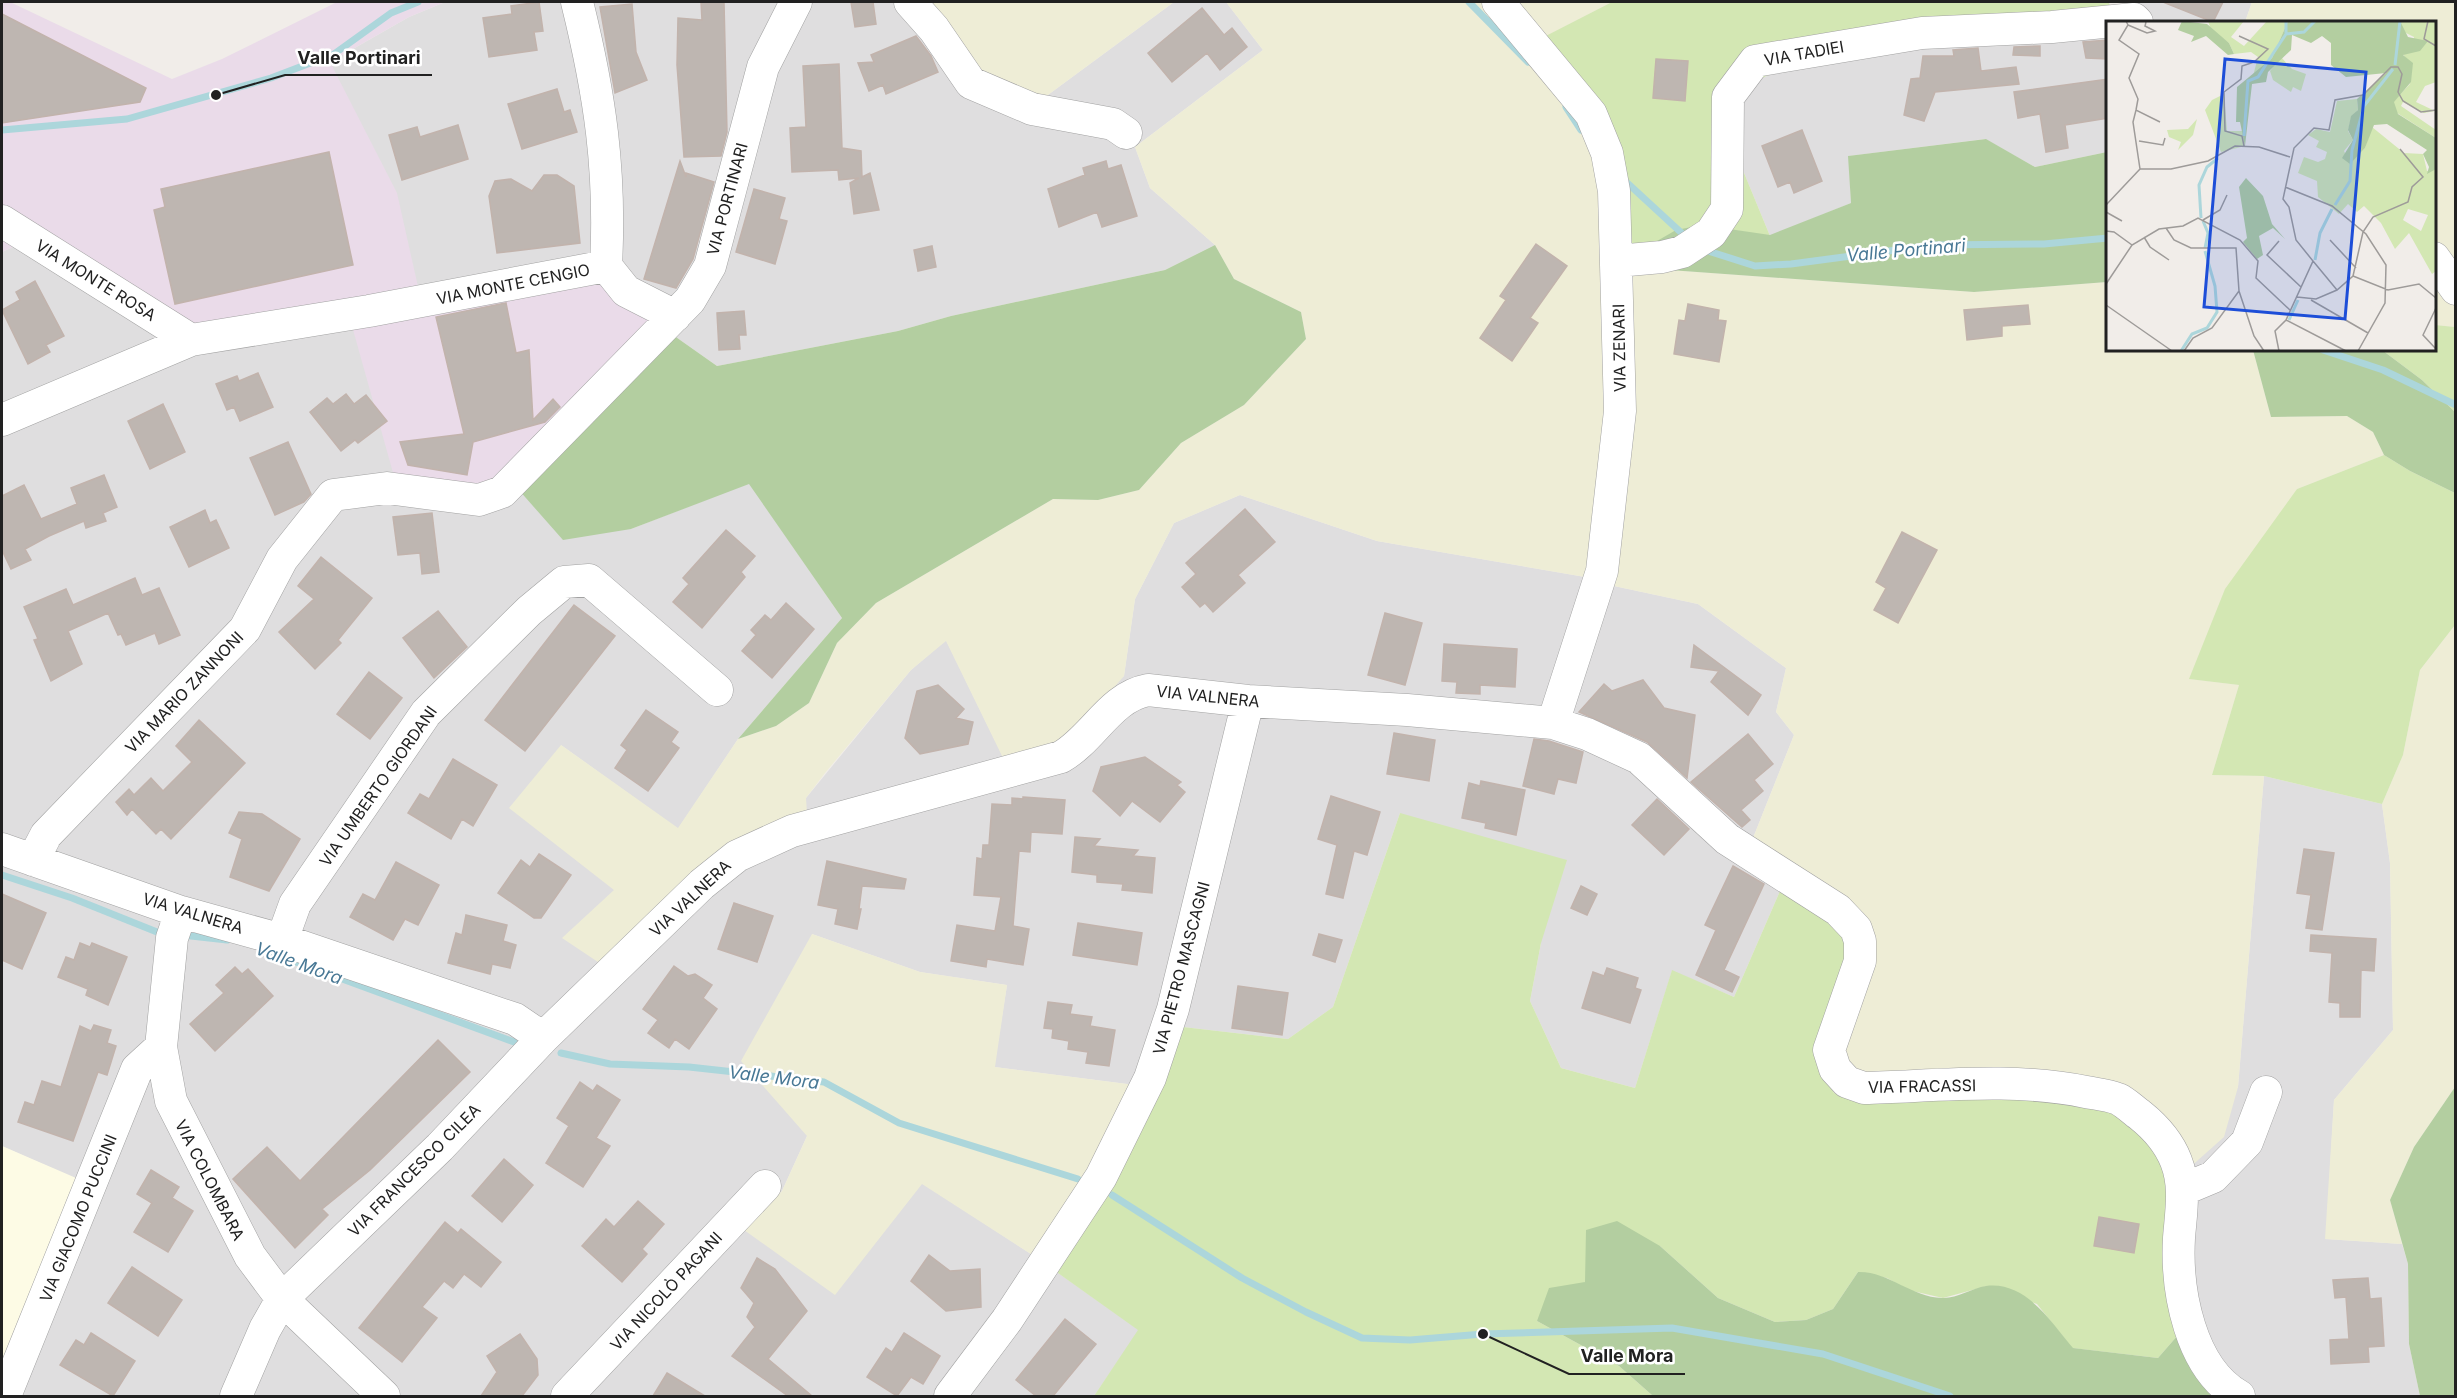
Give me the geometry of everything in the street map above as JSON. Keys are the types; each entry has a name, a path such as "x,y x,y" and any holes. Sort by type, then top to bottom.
{"street":[{"name":"VIA MONTE CENGIO","path":"2,420 191,340 369,311 606,266 608,226 605,142 599,98 577,2"},
{"name":"VIA PORTINARI","path":"618,372 690,300 710,266 763,67 796,2"},
{"path":"910,2 934,29 971,83 1032,109 1113,124 1126,133"},
{"name":"VIA ZENARI","path":"1498,2 1591,114 1601,135 1612,175 1617,261 1620,411 1602,571 1553,723"},
{"name":"VIA TADIEI","path":"2114,21 2134,19 2136,21"},
{"name":"VIA TADIEI","path":"1617,261 1662,257 1682,252 1711,233 1727,209 1728,97 1755,61 1922,33 2052,27 2106,22"},
{"name":"VIA MONTE ROSA","path":"2,221 191,340"},
{"path":"2436,261 2456,289"},
{"path":"606,266 627,291 675,316"},
{"name":"VIA MARIO ZANNONI","path":"33,860 46,836 245,629 282,559 333,495 387,488 479,500 502,492 618,372"},
{"name":"VIA UMBERTO GIORDANI","path":"282,940 295,904 426,713 529,611 564,582 589,580 717,690"},
{"name":"VIA VALNERA","path":"2,849 182,912 282,940 515,1019 543,1038 702,884 737,855 792,831 1061,757 1076,749 1120,702 1134,692 1148,690 1248,701 1407,710 1553,723"},
{"name":"VIA PIETRO MASCAGNI","path":"950,1396 1007,1320 1101,1177 1150,1078 1173,1009 1248,701"},
{"name":"VIA FRACASSI","path":"1553,723 1587,734 1638,758 1727,839 1838,910 1856,929 1860,941 1860,962 1829,1050 1835,1069 1847,1082 1864,1088 2019,1083 2056,1086 2119,1099 2147,1121 2166,1142 2176,1162 2182,1190 2179,1239 2187,1321 2200,1352 2223,1387 2239,1396"},
{"name":"VIA COLOMBARA","path":"182,912 172,938 161,1047 171,1101 250,1256 282,1299 384,1396"},
{"name":"VIA FRANCESCO CILEA","path":"236,1396 264,1329 282,1299 440,1147 543,1038"},
{"name":"VIA GIACOMO PUCCINI","path":"5,1396 137,1070 161,1047"},
{"path":"2182,1190 2213,1177 2247,1142 2266,1092"},
{"name":"VIA NICOLÒ PAGANI","path":"567,1396 765,1186"}],"shaded area":[{"path":"2,2 10,2 172,79 222,59 337,2 445,2 409,17 330,62 397,193 423,309 592,278 673,335 518,489 397,487 352,326 212,343 17,245 2,252"},
{"path":"445,2 915,2 1037,103 1174,2 1226,2 1263,50 1135,147 1150,188 1215,245 1165,270 951,316 898,331 717,366 673,335 423,309 330,62 409,17"},
{"path":"2134,2 2252,2 2245,21 2106,21 2106,152 2035,167 1985,139 1849,156 1851,203 1770,236 1735,151 1735,128 1750,84 1800,60 2112,20"},
{"path":"17,245 352,326 518,489 631,529 749,483 842,618 738,739 678,829 561,745 614,890 806,798 911,670 946,640 1004,759 1124,676 1135,599 1174,523 1240,495 1377,541 1591,578 1614,586 1698,604 1786,668 1776,712 1794,735 1749,848 1783,884 1734,997 1672,971 1635,1088 1561,1068 1530,1001 1541,943 1400,813 1333,1007 1288,1039 1183,1027 1135,1085 994,1067 1007,985 920,972 812,934 807,1136 782,1191 745,1229 835,1294 922,1183 1034,1256 1139,1330 1094,1396 2,1396 83,1182 2,1146 2,252"},
{"path":"2264,776 2382,804 2390,863 2393,1030 2334,1100 2326,1239 2402,1244 2408,1264 2409,1344 2420,1396 2222,1396 2170,1185 2238,1087"},
{"path":"2,1146 83,1181 2,1381"}],"green space":[{"path":"915,2 1174,2 1037,103 966,68"},
{"path":"1226,2 1612,2 1537,41 1586,115 1615,266 1974,292 2106,282 2106,351 2253,351 2271,417 2347,416 2373,432 2384,455 2297,489 2190,679 2239,685 2212,775 2264,776 2238,1087 2224,1137 2170,1185 1834,1093 1821,1070 1849,955 1749,848 1794,735 1776,712 1786,668 1698,604 1614,586 1591,578 1377,541 1240,495 1174,523 1135,599 1124,676 1068,740 1004,760 946,641 911,670 825,773 806,798 807,813 604,966 562,938 614,890 509,808 561,745 678,828 738,739 776,726 809,703 837,643 876,603 1053,499 1098,500 1139,490 1181,443 1244,405 1306,339 1301,312 1234,279 1215,245 1150,188 1135,147 1263,50"},
{"path":"1612,2 2109,2 2113,20 1800,60 1750,84 1735,128 1735,151 1770,236 1702,225 1614,266 1610,178 1536,41"},
{"path":"2252,2 2455,2 2455,327 2436,325 2436,21 2245,21"},
{"path":"1986,139 2035,167 2106,152 2106,282 1974,292 1614,266 1676,230 1702,225 1770,235 1851,203 1848,156"},
{"path":"1215,245 1234,279 1301,312 1306,339 1244,405 1181,443 1139,490 1098,500 1053,499 876,603 837,643 809,703 776,726 738,739 842,618 749,484 631,529 563,540 518,489 673,335 717,366 898,331 951,316 1165,270"},
{"path":"2436,325 2455,327 2455,412 2422,380 2383,351 2436,351"},
{"path":"2253,351 2383,351 2422,380 2455,412 2455,493 2410,471 2384,455 2373,432 2347,416 2271,417"},
{"path":"2384,455 2410,471 2455,493 2455,625 2420,670 2403,755 2382,804 2264,776 2212,775 2239,685 2189,679 2225,589 2297,489"},
{"path":"2455,625 2455,1087 2414,1147 2390,1200 2402,1244 2325,1239 2334,1100 2393,1030 2390,863 2382,804 2403,755 2420,670"},
{"path":"1400,813 1567,860 1541,943 1530,1001 1561,1068 1635,1088 1672,970 1734,997 1783,884 1847,933 1849,955 1821,1070 1834,1093 1856,1100 2018,1092 2108,1110 2142,1135 2158,1158 2170,1185 2178,1335 2158,1358 2072,1348 2037,1304 1987,1286 1943,1298 1908,1290 1887,1278 1858,1272 1833,1309 1806,1320 1775,1322 1718,1298 1660,1246 1585,1282 1537,1321 1619,1366 1653,1396 1094,1396 1138,1330 1034,1256 1183,1027 1288,1039 1333,1007"},
{"path":"812,934 920,972 1007,985 995,1067 1135,1085 1079,1194 1034,1256 922,1184 835,1295 744,1230 782,1191 807,1136 741,1061"},
{"path":"2455,1087 2455,1396 2420,1396 2409,1344 2408,1264 2390,1200 2414,1147"},
{"path":"1617,1221 1660,1246 1718,1298 1775,1322 1806,1320 1833,1309 1858,1272 1879,1276 1931,1297 1953,1297 1986,1286 2000,1286 2013,1290 2036,1305 2073,1348 2158,1358 2178,1335 2222,1396 1653,1396 1619,1366 1537,1321 1549,1288 1585,1282 1586,1230"}],"building":[{"path":"539,2 543,31 534,32 537,50 489,57 483,18 512,14 511,6"},
{"path":"701,2 724,2 727,132 721,156 684,157 677,65 678,18 702,20"},
{"path":"851,2 873,2 876,24 855,27"},
{"path":"2163,2 2223,2 2214,21"},
{"path":"632,4 636,52 647,80 615,93 600,7"},
{"path":"1202,8 1224,35 1232,28 1247,47 1220,70 1207,53 1172,82 1148,53"},
{"path":"2,14 146,88 140,102 2,123"},
{"path":"916,36 931,56 938,72 886,94 883,85 869,91 858,63 874,62 871,55"},
{"path":"2106,40 2106,59 2086,58 2083,42"},
{"path":"2040,46 2040,56 2013,55 2014,47"},
{"path":"1978,48 1981,71 2016,67 2019,84 1935,92 1924,121 1904,115 1911,79 1920,78 1923,56 1954,56 1953,50"},
{"path":"1656,59 1688,61 1685,101 1653,98"},
{"path":"839,64 842,148 861,151 862,177 870,173 879,210 854,214 850,183 859,178 839,180 838,170 792,172 790,128 806,127 803,66"},
{"path":"2106,79 2106,118 2065,125 2068,148 2046,152 2040,114 2018,118 2014,92"},
{"path":"557,89 564,112 570,110 577,132 522,149 508,104"},
{"path":"458,125 468,159 402,180 389,135 417,127 420,137"},
{"path":"1802,130 1822,181 1794,193 1790,182 1778,187 1762,146"},
{"path":"329,152 353,265 175,304 154,210 165,207 161,189"},
{"path":"680,161 686,177 686,173 714,182 693,259 676,288 644,279"},
{"path":"1106,161 1108,169 1121,165 1137,216 1102,227 1097,212 1059,227 1048,189 1085,175 1083,168"},
{"path":"544,175 557,175 574,186 580,243 497,253 489,196 495,181 511,179 532,191"},
{"path":"754,189 785,198 779,219 787,221 775,264 736,252"},
{"path":"1536,244 1567,266 1530,318 1538,323 1512,361 1480,338 1506,300 1500,296"},
{"path":"932,246 936,267 918,271 914,250"},
{"path":"35,281 64,336 46,345 50,352 28,364 2,310 20,300 16,292"},
{"path":"506,303 516,353 529,350 533,420 553,399 560,407 545,422 473,442 467,475 408,465 400,442 464,434 436,317"},
{"path":"1688,304 1719,310 1718,320 1726,321 1719,362 1674,354 1679,320 1685,321"},
{"path":"2028,305 2030,324 2002,326 2002,336 1967,340 1964,310"},
{"path":"744,311 746,335 739,335 740,349 719,350 717,313"},
{"path":"258,373 273,407 240,421 234,407 227,410 216,384 237,376 239,381"},
{"path":"346,394 354,404 366,395 387,421 358,443 355,440 341,451 310,412 327,398 333,404"},
{"path":"163,404 185,452 150,469 128,421"},
{"path":"288,442 311,494 304,502 275,515 250,458"},
{"path":"104,475 117,507 103,513 106,521 86,528 84,521 49,536 25,549 31,560 11,569 2,550 2,496 24,485 41,519 77,504 71,488"},
{"path":"1245,509 1275,542 1238,575 1245,583 1213,612 1205,603 1200,607 1182,587 1196,574 1186,563"},
{"path":"205,510 210,523 216,520 229,548 189,567 170,527"},
{"path":"432,513 439,572 422,574 420,553 398,555 393,517"},
{"path":"726,530 755,556 741,572 745,577 702,628 673,602 689,584 683,578"},
{"path":"1902,532 1937,550 1898,623 1874,610 1886,588 1876,582"},
{"path":"321,557 372,598 338,640 341,643 315,669 279,632 314,599 298,586"},
{"path":"135,578 142,595 159,588 180,635 159,644 155,633 126,645 121,634 118,635 108,613 68,631 82,664 51,681 34,640 38,639 24,607 66,589 73,605"},
{"path":"786,603 814,629 772,678 742,651 756,635 751,630 765,615 771,620"},
{"path":"574,605 615,636 525,751 485,720"},
{"path":"438,611 467,647 434,678 403,638"},
{"path":"1385,613 1422,623 1405,685 1368,675"},
{"path":"1444,644 1517,649 1515,687 1480,685 1480,694 1456,693 1457,682 1442,681"},
{"path":"1694,645 1761,695 1748,715 1711,682 1719,671 1691,667"},
{"path":"369,672 402,698 370,739 337,714"},
{"path":"1643,680 1664,708 1695,715 1687,778 1647,742 1579,712 1604,684 1612,691"},
{"path":"938,685 964,709 956,718 973,722 968,744 920,754 905,738 917,691"},
{"path":"646,710 678,732 671,742 679,748 648,791 615,768 627,750 621,745"},
{"path":"199,720 245,763 171,839 161,829 156,834 132,809 127,815 116,802 129,789 134,795 151,778 163,791 192,762 176,746"},
{"path":"1394,733 1435,740 1429,781 1387,774"},
{"path":"1748,734 1773,764 1754,780 1763,791 1741,810 1750,820 1742,827 1691,782"},
{"path":"1534,739 1549,741 1583,752 1576,783 1558,779 1554,794 1523,786"},
{"path":"1145,757 1181,782 1177,785 1185,792 1160,822 1132,801 1120,816 1093,791 1101,767"},
{"path":"453,759 497,785 473,826 462,819 451,839 408,813 420,794 429,799"},
{"path":"1481,781 1525,790 1516,835 1485,828 1486,823 1462,818 1469,783 1480,786"},
{"path":"1331,796 1380,812 1367,855 1354,851 1343,898 1326,894 1337,845 1318,839"},
{"path":"1023,797 1065,800 1062,834 1031,832 1030,852 1019,851 1013,926 1029,929 1023,965 987,959 986,967 951,961 957,925 995,931 1001,897 974,895 977,858 982,859 983,845 989,845 992,804 1012,805 1012,798 1023,799"},
{"path":"1657,799 1689,829 1664,855 1632,825"},
{"path":"239,812 262,814 300,839 269,891 230,877 242,839 229,833"},
{"path":"1075,837 1100,839 1094,846 1138,850 1133,856 1155,858 1152,893 1122,890 1123,884 1097,882 1097,875 1072,872"},
{"path":"2304,849 2334,853 2322,930 2306,928 2311,895 2297,893"},
{"path":"539,854 571,875 541,918 534,918 498,893 521,860 530,867"},
{"path":"827,861 906,879 904,889 862,886 857,929 835,924 838,909 818,905"},
{"path":"396,862 439,885 418,925 405,919 393,940 350,917 363,894 375,900"},
{"path":"1733,866 1764,884 1724,970 1739,977 1732,992 1696,975 1716,930 1705,925"},
{"path":"1581,886 1597,894 1587,915 1571,908"},
{"path":"2,894 46,913 22,969 2,960"},
{"path":"734,903 773,916 757,962 718,949"},
{"path":"466,915 507,925 503,941 516,945 510,968 492,964 490,974 448,963 456,933 462,935"},
{"path":"1078,923 1142,933 1137,965 1073,955"},
{"path":"1319,934 1342,940 1335,962 1313,955"},
{"path":"2311,935 2376,939 2374,971 2361,970 2360,1017 2340,1017 2340,1003 2329,1002 2332,953 2310,951"},
{"path":"80,943 90,947 92,943 127,957 108,1005 86,995 88,989 58,977 66,957 74,960"},
{"path":"674,966 688,976 695,974 712,985 703,998 717,1009 689,1049 675,1039 669,1048 648,1033 658,1020 643,1009"},
{"path":"235,967 242,974 248,969 273,996 215,1051 190,1024 224,993 216,985"},
{"path":"1607,968 1638,978 1635,988 1641,990 1630,1023 1582,1008 1593,972 1604,976"},
{"path":"1238,986 1288,993 1282,1035 1232,1028"},
{"path":"1048,1002 1072,1005 1070,1014 1092,1017 1090,1026 1115,1030 1109,1066 1086,1063 1088,1052 1068,1049 1069,1041 1052,1038 1053,1029 1044,1028"},
{"path":"94,1025 111,1030 107,1043 116,1046 107,1075 98,1072 73,1141 18,1122 25,1102 34,1105 42,1081 61,1087 80,1026 91,1031"},
{"path":"438,1040 470,1072 370,1170 322,1209 328,1215 295,1248 233,1179 267,1147 300,1181"},
{"path":"580,1082 593,1091 597,1085 620,1100 596,1138 610,1146 583,1187 546,1163 569,1126 557,1118"},
{"path":"504,1159 533,1185 502,1222 472,1196"},
{"path":"151,1170 179,1187 172,1198 193,1211 168,1252 134,1232 152,1203 137,1194"},
{"path":"638,1201 664,1224 642,1249 647,1254 622,1282 582,1246 606,1219 614,1227"},
{"path":"2099,1217 2139,1224 2134,1253 2094,1246"},
{"path":"445,1222 458,1233 461,1229 501,1262 481,1287 464,1274 453,1288 444,1281 422,1307 437,1318 402,1362 359,1328"},
{"path":"929,1255 950,1271 980,1269 981,1307 946,1311 911,1281"},
{"path":"757,1258 775,1269 807,1311 768,1359 812,1396 788,1396 732,1356 755,1327 747,1317 754,1303 741,1288"},
{"path":"132,1267 182,1300 158,1336 108,1303"},
{"path":"2368,1278 2370,1299 2381,1298 2384,1346 2368,1347 2369,1362 2331,1364 2330,1340 2349,1339 2346,1297 2335,1298 2333,1280"},
{"path":"1065,1319 1096,1344 1053,1396 1036,1396 1016,1380"},
{"path":"91,1333 135,1361 113,1396 60,1365 76,1340 84,1345"},
{"path":"904,1333 940,1356 923,1384 911,1377 897,1396 867,1377 886,1348 892,1352"},
{"path":"520,1334 537,1359 538,1375 522,1396 481,1396 497,1372 487,1356"},
{"path":"667,1373 705,1396 653,1396"}],"waterway":[{"name":"Valle Portinari","path":"2,130 127,119 271,78 334,54 391,13 418,2"},
{"name":"Valle Portinari","path":"1469,2 1528,62"},
{"name":"Valle Portinari","path":"1566,107 1581,130"},
{"name":"Valle Portinari","path":"1623,179 1687,238"},
{"name":"Valle Portinari","path":"1708,251 1755,266 1791,264 1934,245 2044,244 2106,238"},
{"name":"Valle Portinari","path":"2326,351 2383,370 2456,405"},
{"name":"Valle Mora","path":"2,875 72,898 157,932"},
{"name":"Valle Mora","path":"182,935 227,940"},
{"name":"Valle Mora","path":"266,951 514,1042"},
{"name":"Valle Mora","path":"561,1053 610,1064 689,1067 824,1082 899,1123 1078,1179"},
{"name":"Valle Mora","path":"1112,1195 1242,1278 1362,1338 1410,1340 1483,1334 1672,1328 1823,1354 1950,1396"}],"place":[{"name":"Valle Portinari","path":"216,95"},
{"name":"Valle Mora","path":"1483,1334"}]}
